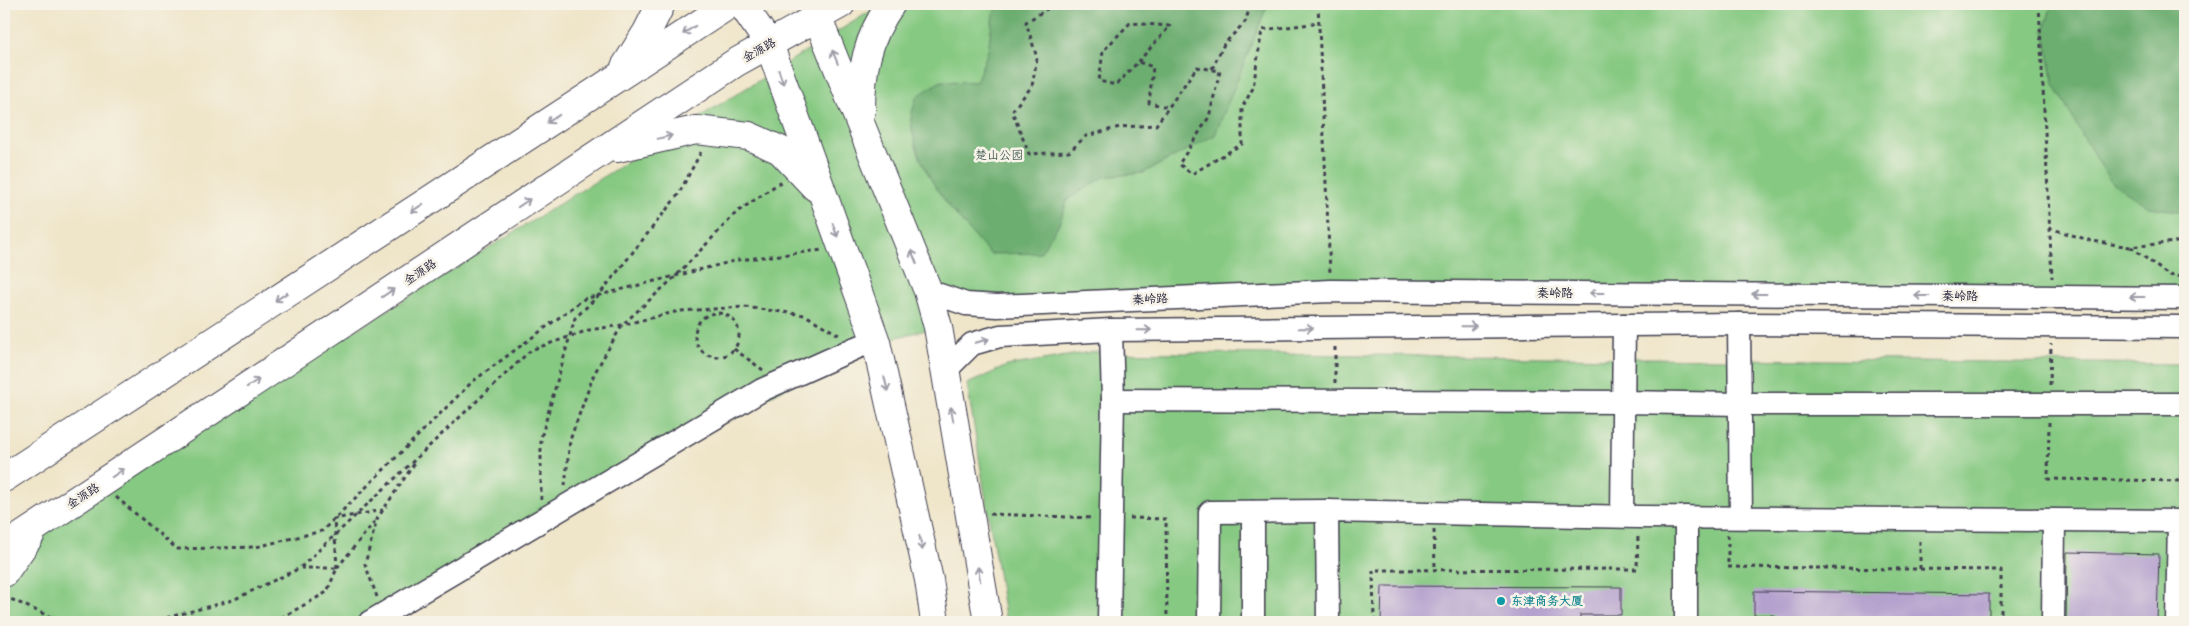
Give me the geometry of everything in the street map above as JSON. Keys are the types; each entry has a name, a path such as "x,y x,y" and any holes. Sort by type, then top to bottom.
{"main road":[{"path":"620,76 647,32 661,4"},
{"path":"6,475 730,4"},
{"path":"742,4 769,44 841,248 927,571 935,622"},
{"path":"861,123 861,77 868,49 880,20 891,4"},
{"path":"824,8 861,123 928,291 938,327 988,622"},
{"name":"金源路","path":"4,548 735,63 769,44 824,8"},
{"path":"601,152 696,130 749,136 780,150 822,195"},
{"path":"4,573 40,524"}],"street":[{"name":"秦岭路","path":"928,291 966,304 997,306 1331,291 2185,298"},
{"path":"945,370 972,344 1000,336 1111,330 1624,324 2185,327"},
{"path":"1624,324 1622,402 1630,516"},
{"path":"1735,517 1741,404 1740,324"},
{"path":"1109,622 1113,400 1111,330"},
{"path":"376,618 762,390 867,344"},
{"path":"1113,400 1741,404 2185,404"},
{"path":"1327,511 1328,622"},
{"path":"1209,622 1210,512 1327,511 1686,517 2179,521 2177,622"},
{"path":"1253,512 1253,622"},
{"path":"1686,517 1686,622"},
{"path":"2054,521 2054,622"}],"path":[{"path":"1055,4 1026,22 1037,58 1032,86 1012,111 1029,154 1069,152 1086,136 1120,126 1156,125 1197,67 1212,69 1220,71 1210,117 1179,164 1192,174 1242,144 1242,108 1252,88 1262,30 1319,23"},
{"path":"1212,69 1224,44 1245,22 1251,4"},
{"path":"1318,4 1331,291"},
{"path":"2039,4 2049,228 2054,296"},
{"path":"2180,4 2185,8"},
{"path":"1130,23 1170,26 1138,62 1116,85 1099,81 1103,51 1130,23"},
{"path":"1138,62 1153,67 1149,103 1168,107"},
{"path":"541,521 541,438 575,318 599,295 678,195 701,151"},
{"path":"562,508 570,440 594,374 622,325 676,276 737,212 787,177"},
{"path":"2049,228 2092,241 2130,247 2185,241"},
{"path":"2130,247 2168,275 2185,277"},
{"path":"100,484 177,549 256,547 322,531 472,382 584,299 738,260 841,248"},
{"path":"151,622 233,600 300,568 531,350 589,330 622,325 679,311 744,306 805,315 867,344"},
{"path":"715,313 729,317 738,328 738,342 734,349 729,353 715,357 702,351 696,339 696,332 702,320 715,313"},
{"path":"2051,326 2048,479 2185,481"},
{"path":"1335,328 1335,401"},
{"path":"734,349 756,366"},
{"path":"274,622 327,592 337,568 377,519 421,454"},
{"path":"334,519 383,510"},
{"path":"1434,513 1435,570"},
{"path":"1374,622 1373,570 1637,569 1630,516"},
{"path":"1735,517 1728,567 2001,570 2001,622"},
{"path":"334,519 337,568"},
{"path":"376,618 365,564 377,519"},
{"path":"1920,519 1920,569"},
{"path":"300,568 337,568"},
{"path":"4,596 55,619 84,622"}],"green space":[{"name":"楚山公园","path":"882,4 2185,4 2185,298 1331,291 997,306 928,291 938,327 858,347 370,622 4,622 4,548"},
{"path":"1000,4 1268,4 1215,135 1143,173 1104,177 1068,199 1059,224 1040,253 990,254 952,210 930,178 915,142 911,120 916,97 941,81 976,82 988,51 993,14"},
{"path":"2052,4 2185,4 2185,212 2149,207 2111,182 2054,84 2044,31"},
{"path":"1091,352 2185,364 2185,622 1006,622 967,384 1007,366"}],"building":[{"path":"2067,552 2159,554 2157,622 2066,622"},
{"name":"东津商务大厦","path":"1382,586 1621,587 1621,615 1580,615 1580,622 1381,622"},
{"path":"1754,591 1989,594 1989,622 1775,622 1775,615 1754,615"}],"place":[{"name":"东津商务大厦","path":"1501,601"}]}
